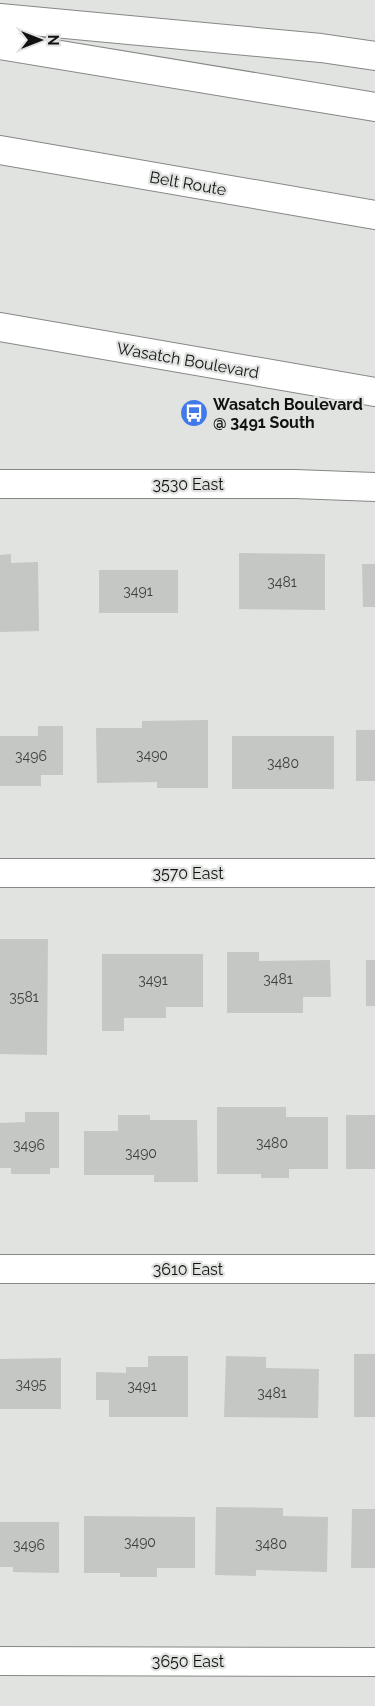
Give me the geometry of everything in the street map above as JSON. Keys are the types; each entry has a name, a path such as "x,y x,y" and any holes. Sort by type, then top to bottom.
{"main road":[{"path":"0,18 311,47 375,56"},
{"path":"0,44 375,107"},
{"name":"Belt Route","path":"0,150 375,215"},
{"name":"Wasatch Boulevard","path":"0,327 375,392"},
{"name":"3530 East","path":"0,484 295,484 375,487"},
{"name":"3570 East","path":"0,873 375,873"},
{"name":"3610 East","path":"0,1269 375,1269"},
{"name":"3650 East","path":"0,1661 375,1662"}],"building":[{"path":"239,553 325,554 325,610 239,609"},
{"path":"11,554 11,563 38,562 39,631 0,632 0,555"},
{"path":"362,564 375,564 375,607 363,607"},
{"path":"99,570 178,570 178,613 99,613"},
{"path":"208,720 208,788 157,788 157,782 97,783 96,728 142,728 142,721"},
{"path":"38,726 63,726 63,775 41,775 41,786 0,786 0,736 38,736"},
{"path":"356,730 375,730 375,781 356,781"},
{"path":"232,736 334,736 334,789 232,789"},
{"path":"0,939 48,939 47,1055 0,1054"},
{"path":"227,952 259,952 259,961 330,960 331,997 303,997 303,1013 227,1013"},
{"path":"102,954 203,954 203,1007 166,1007 166,1018 124,1018 124,1031 102,1031"},
{"path":"366,960 375,960 375,1006 366,1006"},
{"path":"217,1107 286,1107 286,1117 328,1117 328,1169 289,1169 289,1178 261,1178 261,1174 217,1174"},
{"path":"25,1112 59,1112 59,1168 50,1168 50,1174 11,1174 11,1168 0,1168 0,1123 25,1122"},
{"path":"118,1115 150,1115 150,1120 197,1120 198,1182 154,1182 154,1175 84,1175 84,1131 118,1131"},
{"path":"346,1115 375,1115 375,1169 346,1169"},
{"path":"354,1354 375,1354 375,1417 354,1417"},
{"path":"148,1356 188,1356 188,1417 109,1417 109,1400 96,1400 96,1372 126,1373 126,1367 148,1367"},
{"path":"226,1356 266,1357 266,1368 319,1369 318,1418 224,1417"},
{"path":"61,1358 61,1409 0,1409 0,1359"},
{"path":"216,1507 283,1508 283,1516 328,1517 327,1572 256,1570 256,1576 215,1575"},
{"path":"352,1509 375,1509 375,1568 351,1568"},
{"path":"84,1516 195,1517 195,1568 157,1568 157,1577 120,1577 120,1573 84,1573"},
{"path":"0,1522 59,1522 59,1573 13,1572 13,1567 0,1567"}],"place":[{"name":"Wasatch Boulevard @ 3491 South","path":"194,413"}]}
